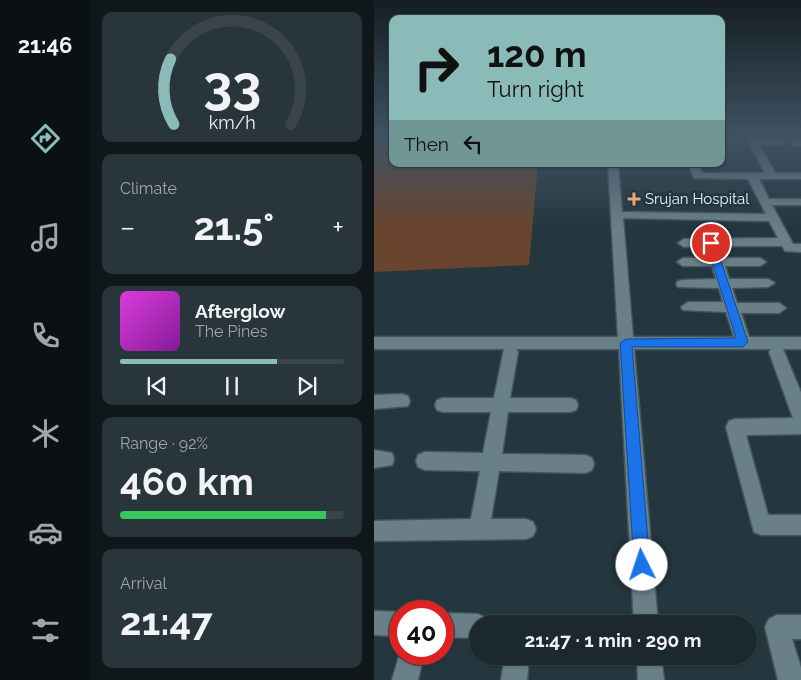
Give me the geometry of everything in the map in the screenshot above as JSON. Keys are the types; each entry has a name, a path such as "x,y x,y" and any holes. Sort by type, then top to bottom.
{"street":[{"path":"612,167 645,615"},
{"path":"694,167 698,176 801,176"},
{"path":"767,167 772,176"},
{"path":"752,176 789,248 801,248"},
{"path":"765,202 801,202"},
{"path":"616,215 773,218"},
{"path":"684,243 786,242"},
{"path":"711,243 743,342"},
{"path":"682,262 760,262"},
{"path":"683,284 768,283"},
{"path":"688,307 779,308"},
{"path":"374,352 510,352 743,342 801,342"},
{"path":"374,343 801,352"},
{"path":"479,530 510,352"},
{"path":"777,352 801,420"},
{"path":"374,402 402,401"},
{"path":"443,405 570,405"},
{"path":"801,426 735,426 761,525 801,525"},
{"path":"424,461 585,464"},
{"path":"374,530 526,530"},
{"path":"374,623 389,624"},
{"path":"454,625 469,626"},
{"path":"791,680 777,627 801,627"},
{"path":"405,680 409,665"},
{"path":"514,680 516,665"},
{"path":"649,665 650,680"}],"shaded area":[{"path":"374,167 538,167 529,265 374,272"}],"place":[{"name":"Srujan Hospital","path":"634,199"}],"route":[{"path":"642,565 626,343 743,342 711,243"}]}
